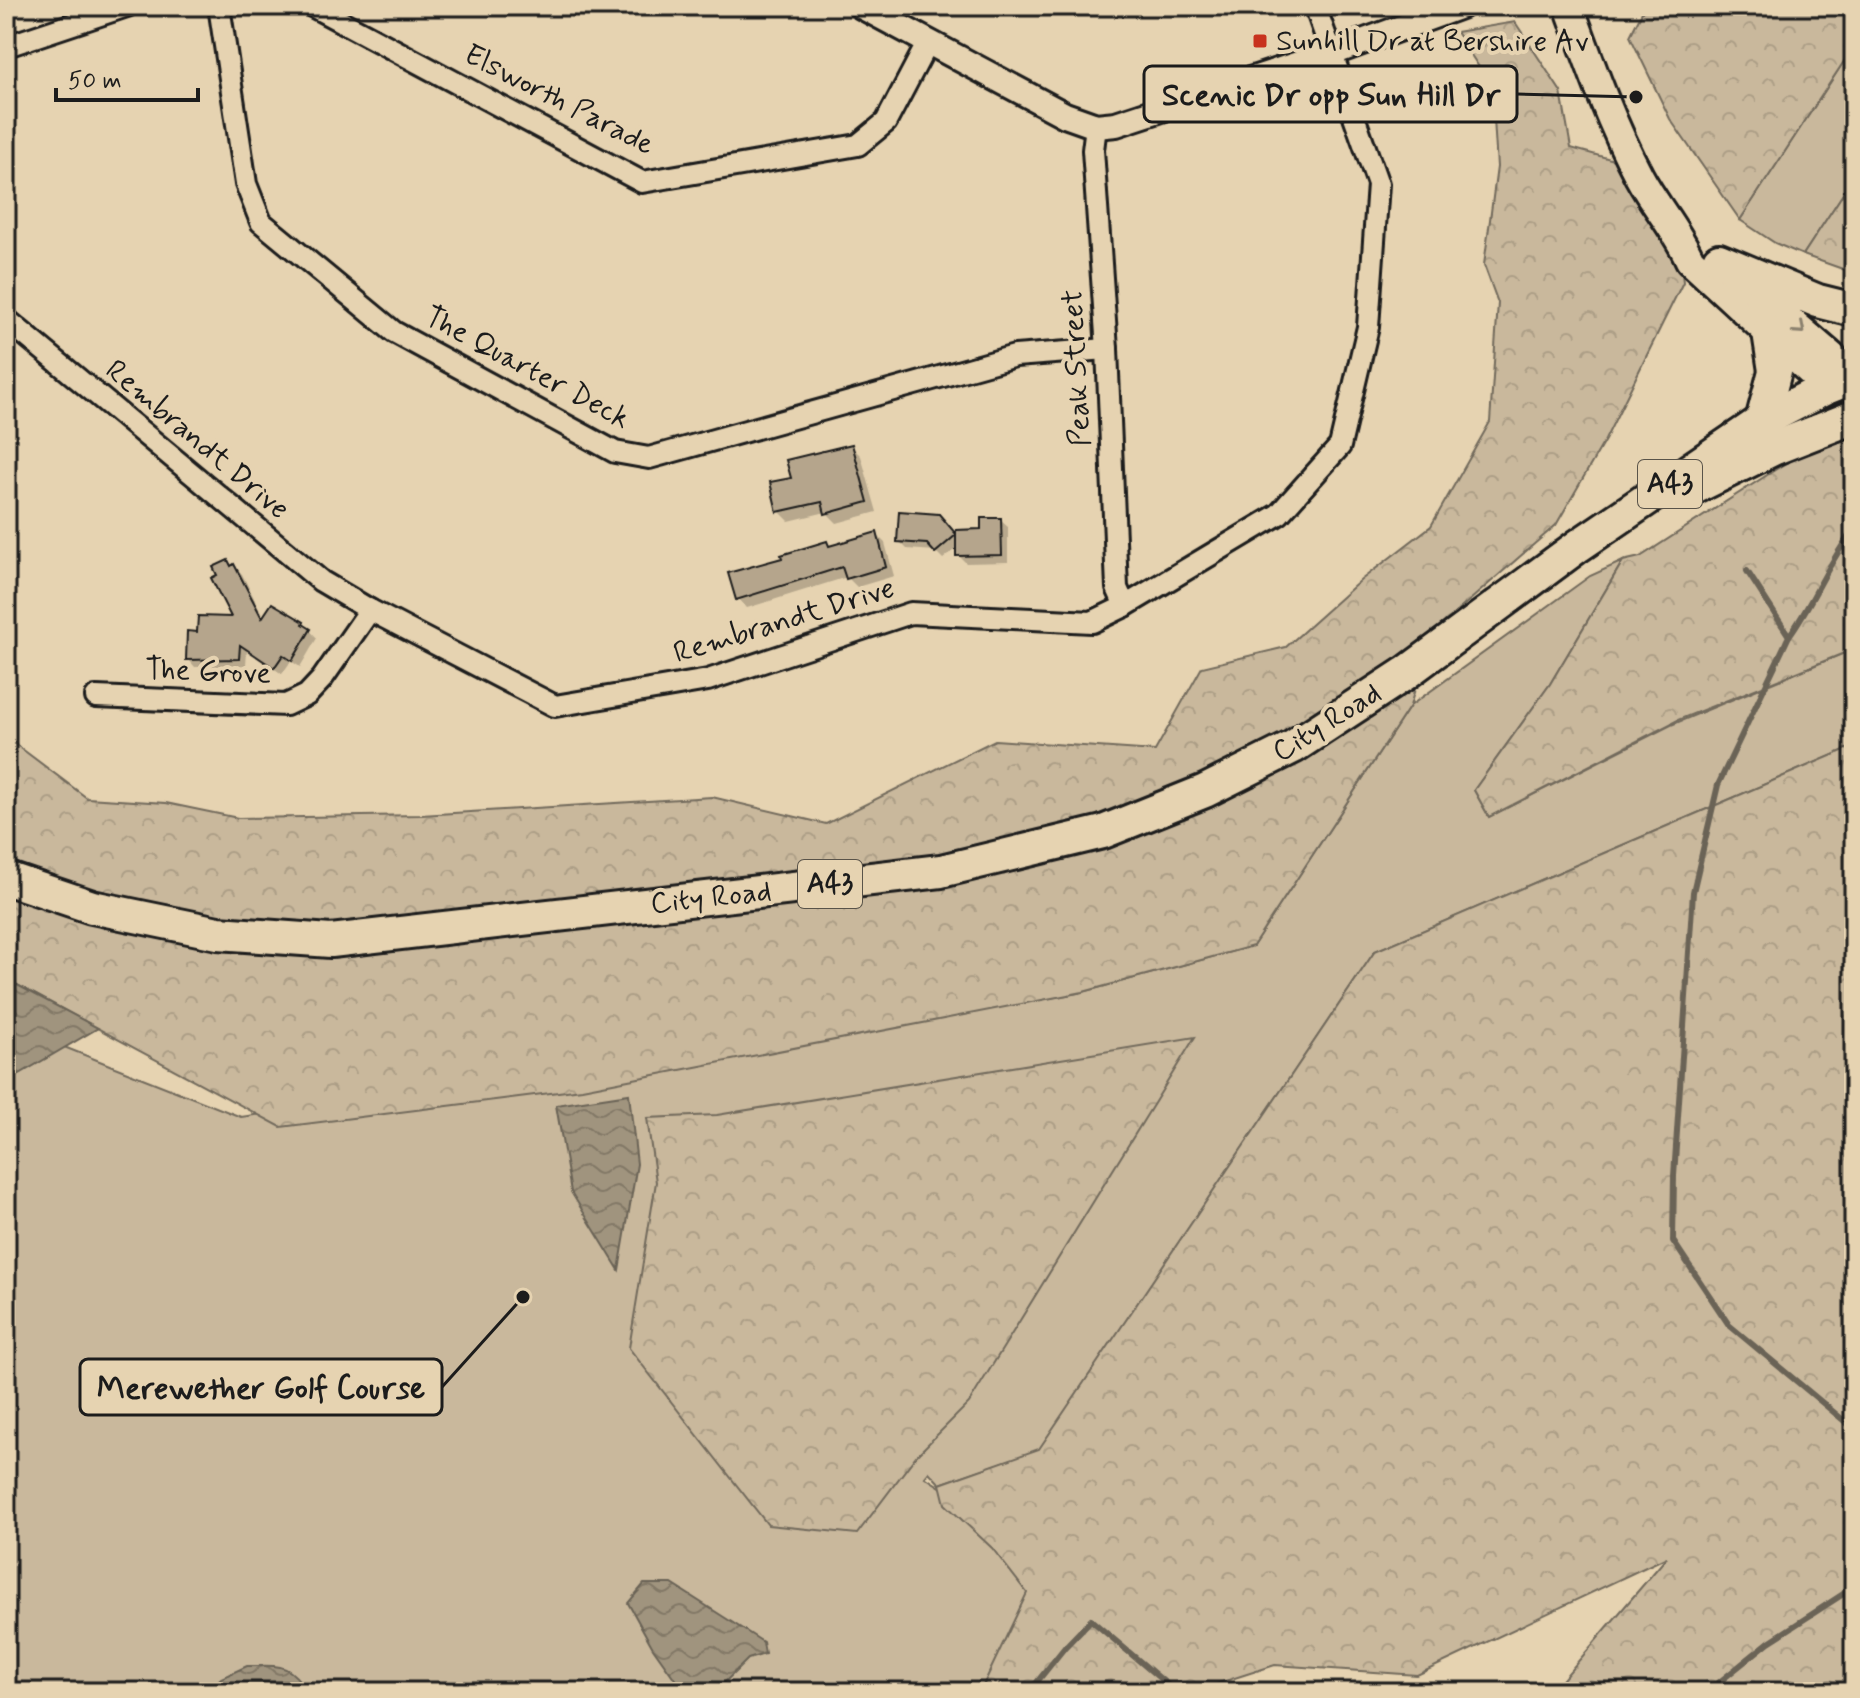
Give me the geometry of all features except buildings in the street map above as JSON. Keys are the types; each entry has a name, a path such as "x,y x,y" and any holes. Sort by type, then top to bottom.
{"highway":[{"path":"1719,260 1818,301 1854,310"},
{"path":"1768,435 1775,371 1769,332"},
{"name":"City Road","path":"6,878 92,907 218,933 331,941 941,871 1103,832 1205,791 1293,747 1406,673 1578,546 1849,384"},
{"name":"City Road","path":"1768,435 1854,417"}],"main road":[{"path":"1569,6 1608,113 1660,212 1681,238 1690,260 1810,371 1849,384"},
{"path":"1681,238 1701,244 1832,357 1849,384"}],"street":[{"path":"6,44 127,6"},
{"name":"The Quarter Deck","path":"219,6 246,184 261,222 394,332 615,452 649,458 1015,356 1107,349"},
{"name":"Elsworth Parade","path":"312,6 642,182 858,145 886,122 928,42"},
{"path":"861,6 1065,115 1096,126 1116,124 1332,53 1461,6"},
{"name":"Rembrandt Drive","path":"6,319 321,581 370,610 555,706 708,680 911,613 1092,622 1125,606 1279,514 1340,446 1368,327 1378,184 1315,6"},
{"name":"Peak Street","path":"1096,126 1093,150 1107,349 1117,588 1125,606"},
{"name":"The Grove","path":"96,697 286,705 307,695 322,679 370,610"}],"green space":[{"path":"1645,6 1854,6 1854,46 1740,220 1670,119 1630,36"},
{"path":"1515,22 1561,92 1571,148 1625,163 1636,200 1679,249 1683,282 1605,440 1556,525 1431,634 1410,706 1253,946 1083,992 582,1089 281,1127 6,979 6,737 87,798 166,803 238,818 421,815 712,797 826,824 995,740 1155,751 1202,667 1286,647 1361,580 1431,526 1490,422 1498,303 1484,265 1497,167 1492,87 1456,32"},
{"path":"1854,46 1854,177 1803,255 1775,243 1740,220"},
{"path":"1854,177 1854,273 1803,255"},
{"path":"1854,435 1854,649 1678,720 1489,817 1474,790 1550,684 1623,561 1640,557 1809,448"},
{"path":"1623,561 1550,684 1474,790 1489,817 1671,725 1854,649 1854,746 1375,951 1039,1450 940,1484 929,1472 925,1477 1101,1591 1036,1692 6,1692 6,1024 241,1117 1012,1005 1083,992 1253,946 1410,706 1590,576"},
{"path":"1854,746 1854,1692 1552,1692 1667,1557 1417,1675 1275,1665 1191,1692 980,1692 1027,1593 992,1548 945,1504 940,1484 1039,1449 1375,951"},
{"path":"1195,1037 969,1403 916,1456 857,1534 768,1525 629,1348 656,1182 647,1118 717,1115"}],"water":[{"path":"6,979 98,1028 6,1082"},
{"path":"629,1094 637,1164 619,1270 571,1192 556,1105"},
{"path":"644,1584 672,1584 763,1642 765,1654 748,1659 715,1692 684,1692 653,1648 628,1603"},
{"path":"247,1666 283,1668 295,1675 308,1692 207,1692 221,1678"}],"waterway":[{"path":"1789,636 1854,529"},
{"path":"1747,571 1789,636 1718,785 1693,892 1674,1176 1673,1241 1729,1325 1854,1429"},
{"path":"1707,1692 1769,1642 1854,1587"},
{"path":"1029,1692 1091,1620 1176,1692"}],"place":[{"name":"Sunhill Dr at Bershire Av","path":"1260,41"},
{"name":"Scenic Dr opp Sun Hill Dr","path":"1636,97"},
{"name":"Merewether Golf Course","path":"523,1297"}]}
